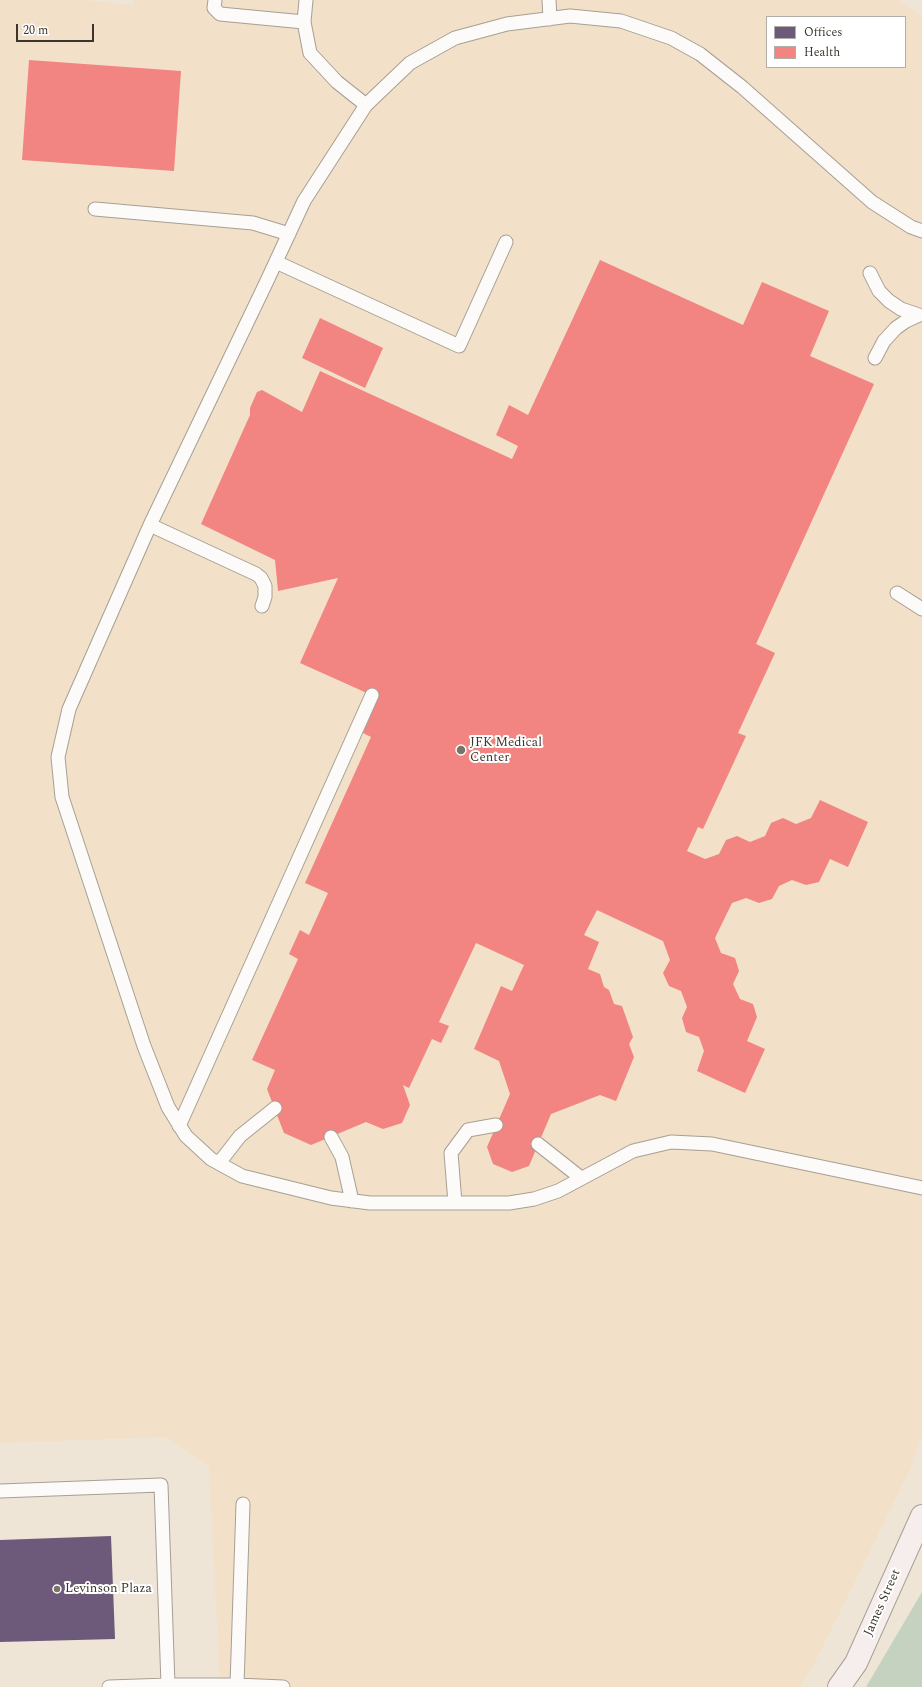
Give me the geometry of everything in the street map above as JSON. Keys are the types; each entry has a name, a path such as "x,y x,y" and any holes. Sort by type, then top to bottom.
{"street":[{"name":"James Street","path":"839,1687 856,1663 922,1516"}],"lane":[{"path":"215,0 214,8 220,14 304,22"},
{"path":"306,0 304,22 310,53 338,82 366,105"},
{"path":"549,0 550,19"},
{"path":"922,232 911,227 872,202 742,87 700,54 671,38 621,21 570,16 507,24 455,38 410,64 366,105 304,201 150,525 69,709 58,758 62,797 144,1046 168,1107 186,1136 211,1159 242,1176 331,1198 370,1203 509,1203 534,1199 558,1191 633,1151 671,1142 712,1144 922,1188"},
{"path":"95,209 254,222 289,234"},
{"path":"276,262 459,346 506,242"},
{"path":"870,273 879,291 889,302 902,309 919,315 896,328 884,341 875,358"},
{"path":"150,525 256,574 261,578 265,586 265,597 262,606"},
{"path":"897,593 922,609"},
{"path":"179,1126 372,695"},
{"path":"219,1163 240,1136 275,1108"},
{"path":"455,1203 451,1153 468,1130 496,1125"},
{"path":"331,1137 342,1157 352,1200"},
{"path":"538,1144 581,1178"},
{"path":"0,1491 161,1485 166,1686"},
{"path":"237,1685 243,1504"},
{"path":"110,1687 237,1685 283,1687"}],"shaded area":[{"name":"JFK Medical Center","path":"0,0 85,0 133,5 133,0 898,0 922,16 922,1434 911,1467 814,1665 800,1687 220,1687 209,1467 165,1437 0,1443"}],"green space":[{"path":"922,1592 922,1687 866,1687"}],"building: Offices":[{"name":"Levinson Plaza","path":"111,1536 115,1639 0,1642 0,1540"}],"building: Health":[{"path":"29,60 181,71 174,171 22,160"},
{"path":"600,260 743,325 762,282 829,311 810,356 874,384 756,644 775,653 738,733 746,736 703,829 698,827 687,851 705,859 719,854 726,840 737,836 750,842 765,836 771,823 783,818 796,824 811,818 820,800 868,822 848,867 830,859 819,882 806,885 792,880 779,886 772,899 759,903 746,898 732,903 715,938 721,953 735,958 739,971 733,984 740,999 753,1004 757,1017 747,1041 765,1049 745,1093 697,1071 704,1051 699,1037 686,1032 682,1018 687,1007 681,991 669,986 663,973 670,960 663,941 597,910 584,935 599,942 588,969 600,974 604,987 609,990 614,1004 622,1006 633,1037 629,1044 634,1057 616,1101 600,1095 551,1114 529,1166 512,1172 493,1164 487,1147 510,1094 499,1061 474,1049 501,986 512,991 524,965 476,943 439,1022 449,1026 441,1043 432,1039 409,1088 403,1085 410,1105 402,1123 383,1129 366,1122 311,1145 284,1133 267,1089 275,1070 252,1060 298,959 289,954 300,930 309,935 328,893 305,883 371,737 363,733 378,698 300,663 338,578 278,591 275,560 201,524 250,415 250,408 257,392 262,390 302,412 320,371 512,459 518,446 496,435 509,405 528,415"},
{"path":"320,318 383,348 365,388 302,358"}],"place":[{"name":"JFK Medical Center","path":"461,750"},
{"name":"Levinson Plaza","path":"57,1589"}]}
